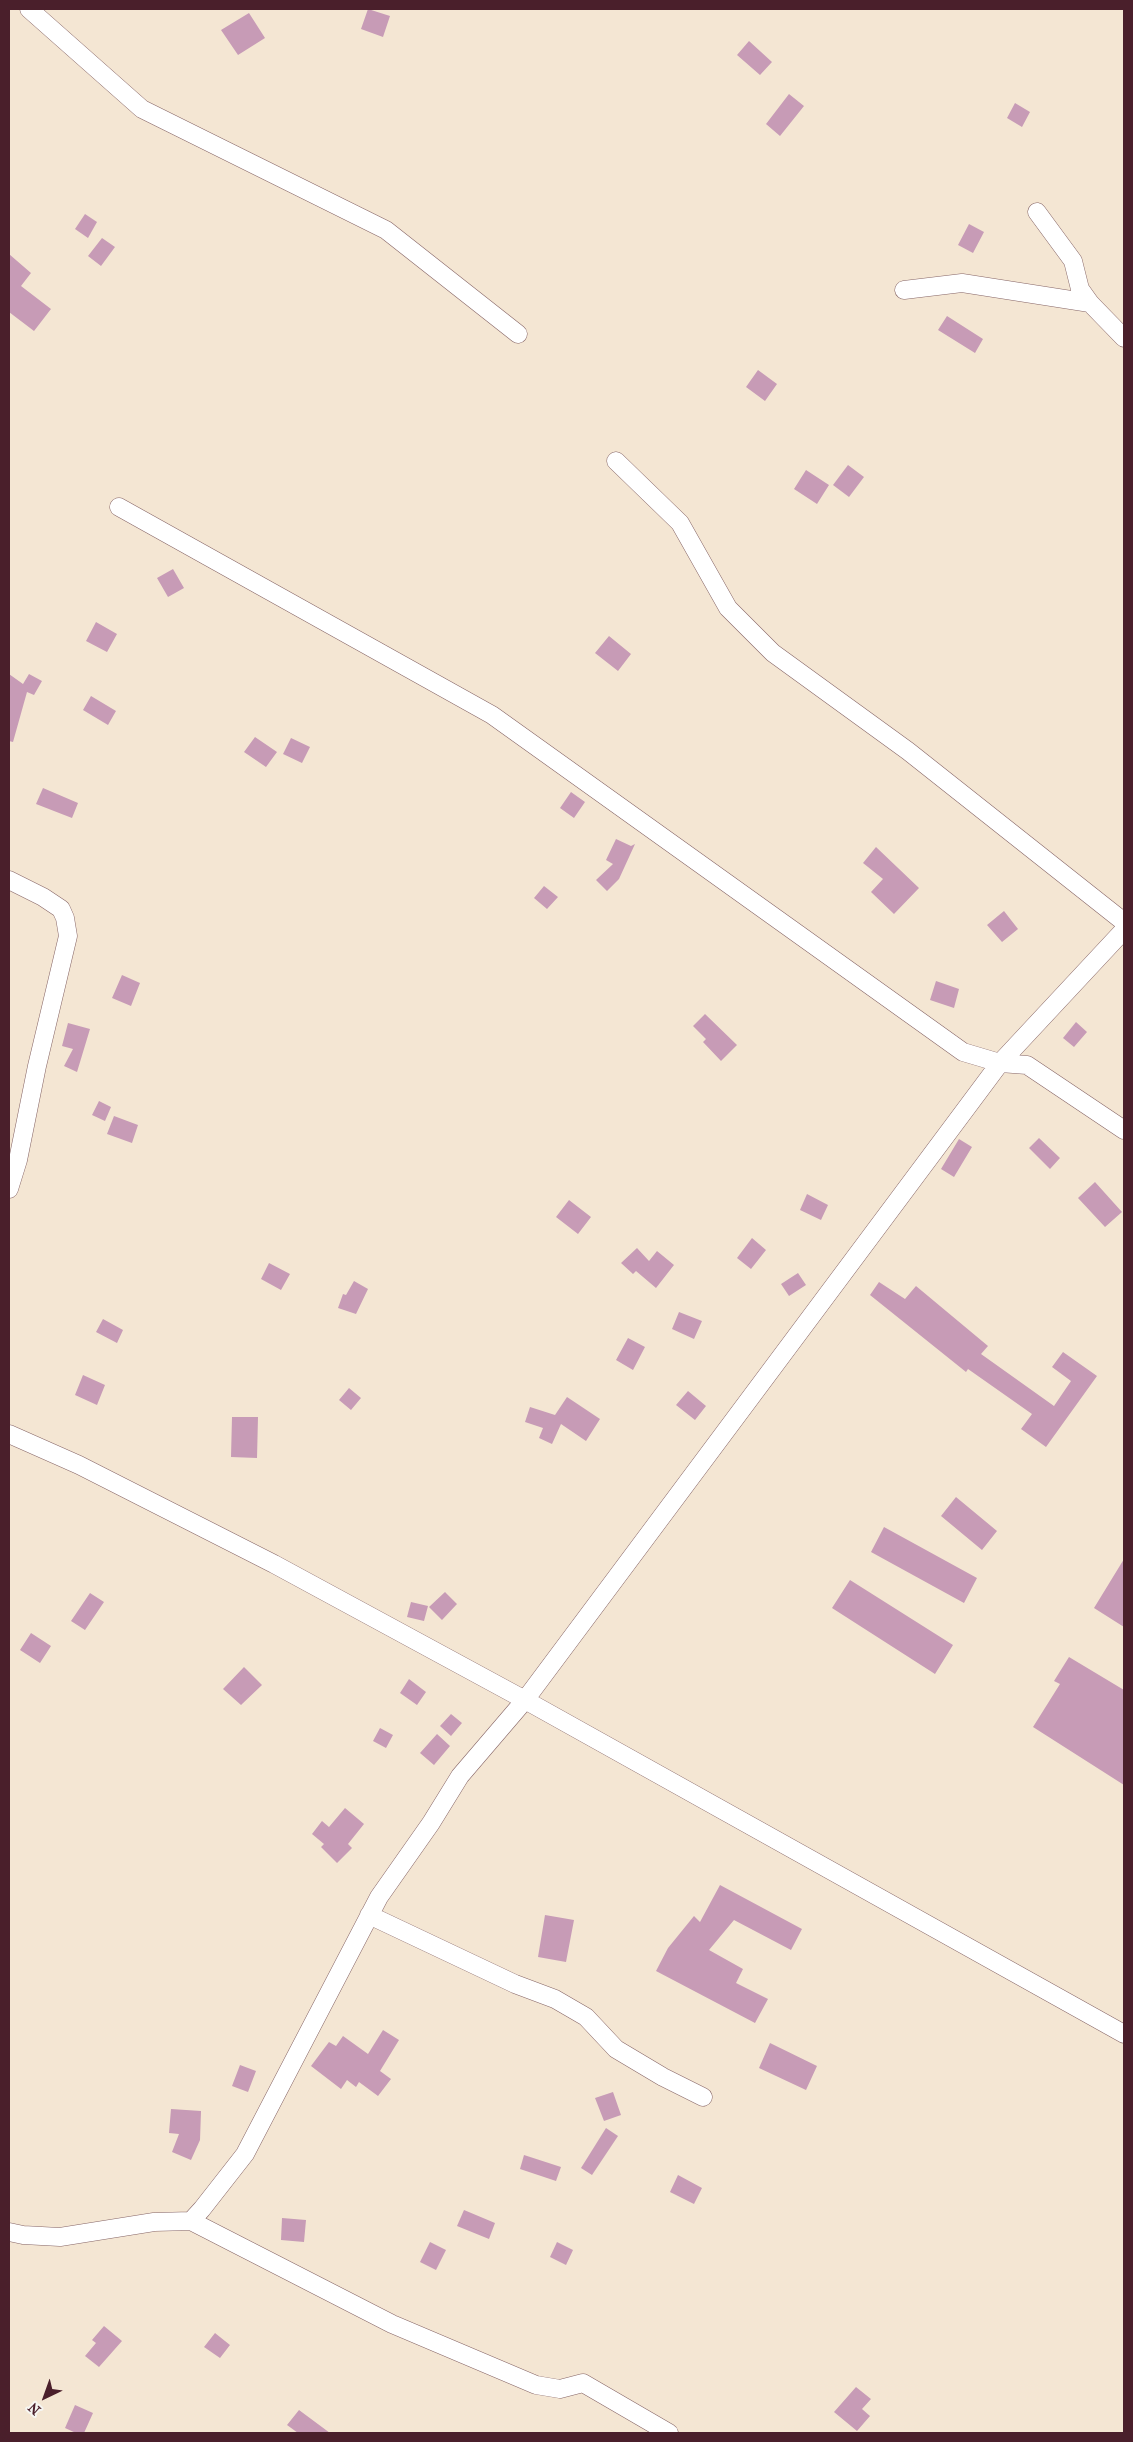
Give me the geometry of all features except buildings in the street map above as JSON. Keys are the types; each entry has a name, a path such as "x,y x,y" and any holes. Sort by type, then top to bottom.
{"street":[{"path":"29,9 142,109 386,230 518,334"},
{"path":"1037,212 1073,261 1080,289 1090,303 1124,338"},
{"path":"904,290 962,282 1090,303"},
{"path":"616,462 680,523 728,608 773,653 908,750 1124,922"},
{"path":"119,507 492,715 963,1052 1000,1062 1027,1065 1124,1130"},
{"path":"9,880 43,896 61,909 66,918 68,936 36,1066 18,1160 9,1188"},
{"path":"191,2221 245,2154 369,1915 460,1776 525,1700 1000,1062 1124,930"},
{"path":"9,1434 79,1465 274,1564 525,1700 1124,2034"},
{"path":"369,1915 515,1984 556,1999 586,2017 623,2053 663,2077 703,2097"},
{"path":"9,2232 23,2235 60,2237 154,2222 191,2221 392,2324 536,2385 560,2389 583,2383 668,2433"}]}
